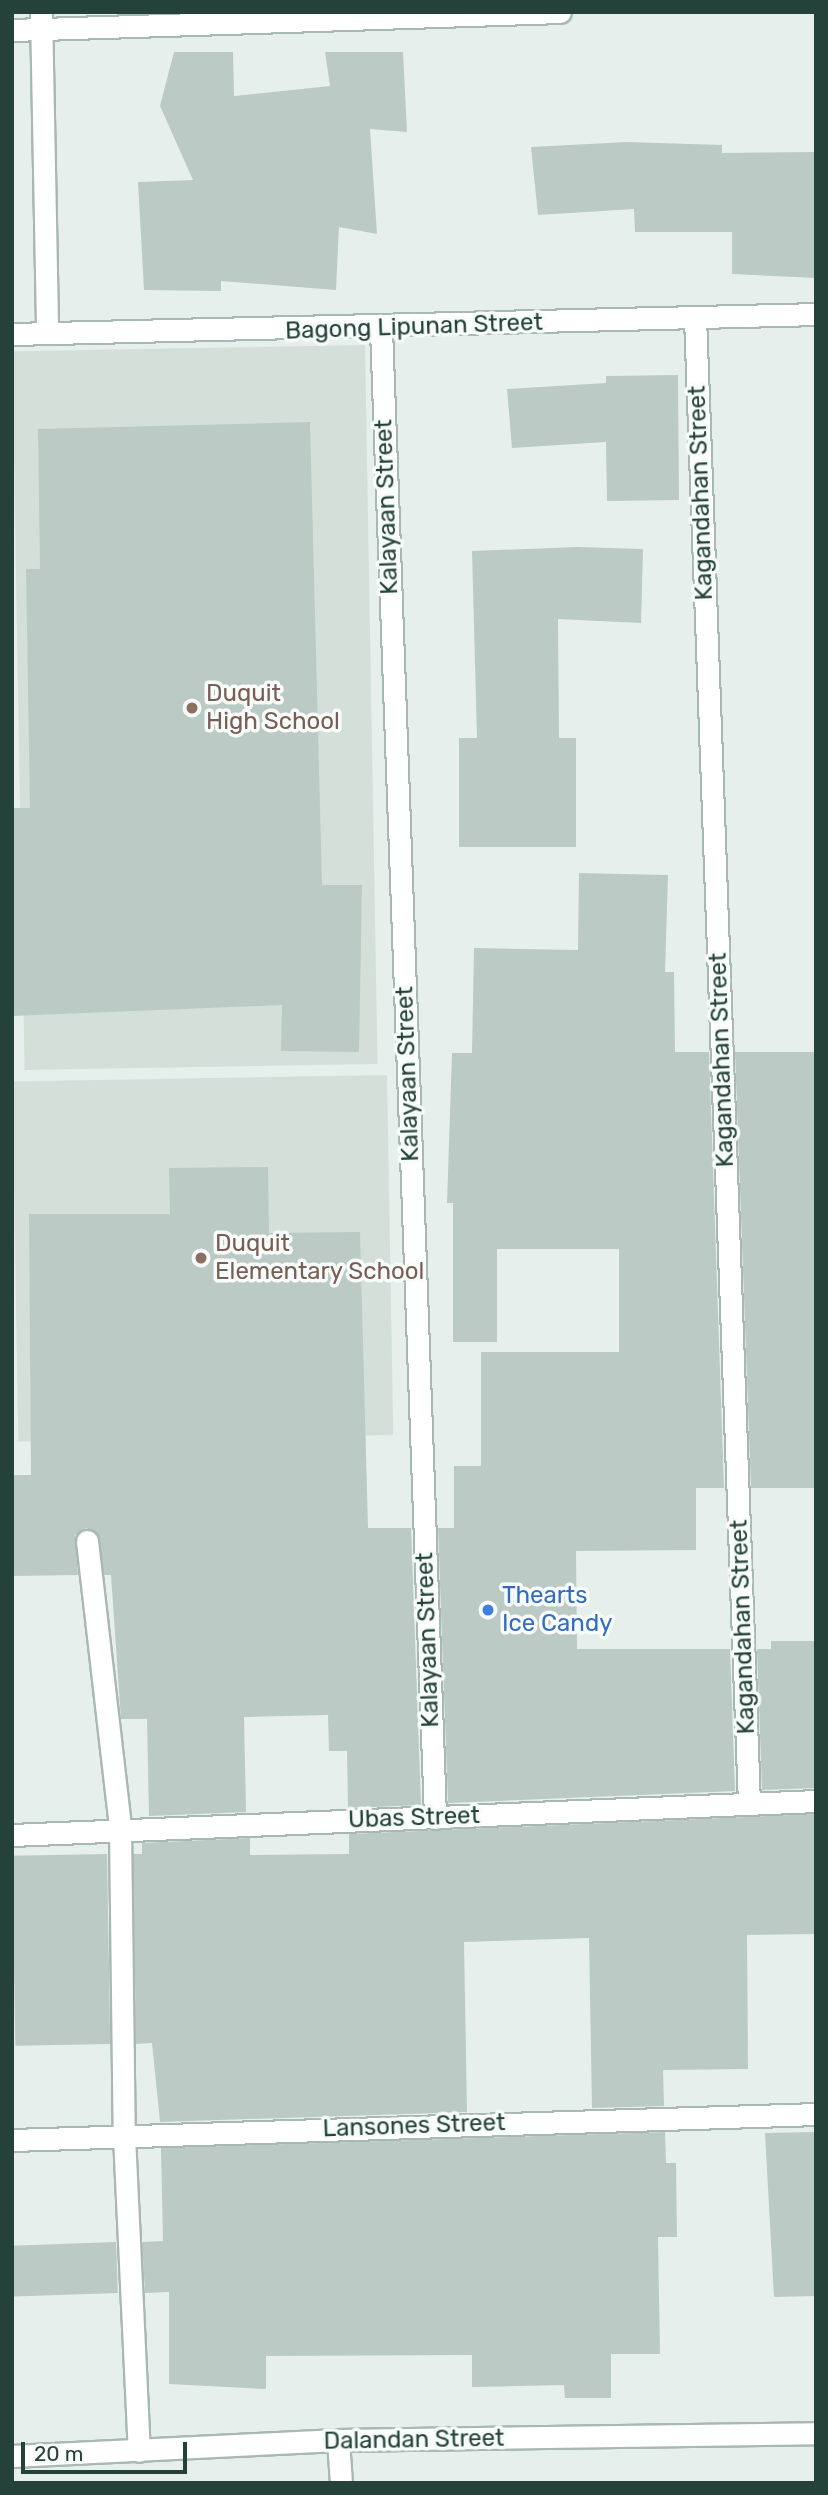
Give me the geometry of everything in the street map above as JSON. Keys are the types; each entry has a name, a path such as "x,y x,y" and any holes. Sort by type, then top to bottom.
{"street":[{"path":"12,30 42,21 560,12"},
{"path":"42,21 47,332"},
{"name":"Bagong Lipunan Street","path":"12,334 381,329 816,314"},
{"name":"Kagandahan Street","path":"695,317 749,1802"},
{"name":"Kalayaan Street","path":"381,329 435,1818"},
{"path":"87,1541 120,1828 124,2136 139,2451"},
{"name":"Ubas Street","path":"12,1835 120,1828 435,1818 816,1801"},
{"name":"Lansones Street","path":"12,2140 816,2113"},
{"name":"Dalandan Street","path":"12,2456 338,2440 816,2432"},
{"path":"338,2440 341,2483"}],"shaded area":[{"name":"Duquit High School","path":"365,345 378,1064 25,1070 12,351"},
{"name":"Duquit Elementary School","path":"387,1075 393,1435 18,1441 12,1082"}],"building":[{"path":"174,52 233,52 234,96 330,86 325,52 403,52 407,132 370,129 377,234 339,227 336,290 221,281 221,291 144,290 138,182 193,180 160,106"},
{"path":"627,142 722,145 722,153 816,152 816,278 732,274 732,232 635,232 634,209 538,215 531,147"},
{"path":"678,375 679,500 607,501 606,442 512,448 507,389 606,383 606,376"},
{"name":"Duquit High School","path":"310,422 322,885 362,885 359,1052 281,1051 282,1005 12,1016 12,808 30,808 26,569 40,569 38,429"},
{"path":"578,547 643,549 641,623 558,619 559,738 576,738 576,847 459,847 459,738 477,738 472,551"},
{"path":"579,873 668,875 665,972 674,972 675,1052 709,1052 724,1488 696,1488 696,1550 576,1551 577,1649 730,1649 735,1791 448,1803 438,1528 454,1528 454,1466 481,1466 481,1352 619,1352 619,1249 497,1249 497,1342 453,1342 453,1203 447,1203 452,1053 472,1053 474,948 578,950"},
{"path":"735,1052 816,1052 816,1488 751,1488"},
{"path":"268,1167 269,1233 360,1232 368,1528 411,1528 421,1805 348,1808 347,1751 329,1751 328,1715 244,1717 246,1812 149,1816 147,1719 121,1719 111,1575 104,1575 98,1534 86,1528 75,1535 78,1575 12,1576 12,1475 31,1475 29,1214 170,1214 169,1168"},
{"path":"771,1641 816,1641 816,1788 762,1790 757,1649 771,1649"},
{"path":"816,1814 816,1934 747,1935 748,2069 663,2070 664,2106 592,2108 589,1938 464,1942 467,2112 160,2122 152,2043 136,2044 133,1854 142,1854 142,1843 250,1838 250,1855 349,1854 349,1834"},
{"path":"107,1854 110,2044 15,2046 12,1856"},
{"path":"665,2132 666,2163 676,2163 677,2237 658,2237 660,2354 611,2354 611,2398 565,2398 564,2385 472,2387 472,2355 266,2356 266,2389 169,2384 169,2292 145,2293 142,2242 163,2241 161,2148"},
{"path":"816,2132 816,2296 774,2297 765,2133"},
{"path":"116,2242 118,2293 14,2297 12,2246"}],"place":[{"name":"Duquit High School","path":"192,708"},
{"name":"Duquit Elementary School","path":"201,1258"},
{"name":"Thearts Ice Candy","path":"488,1610"}]}
